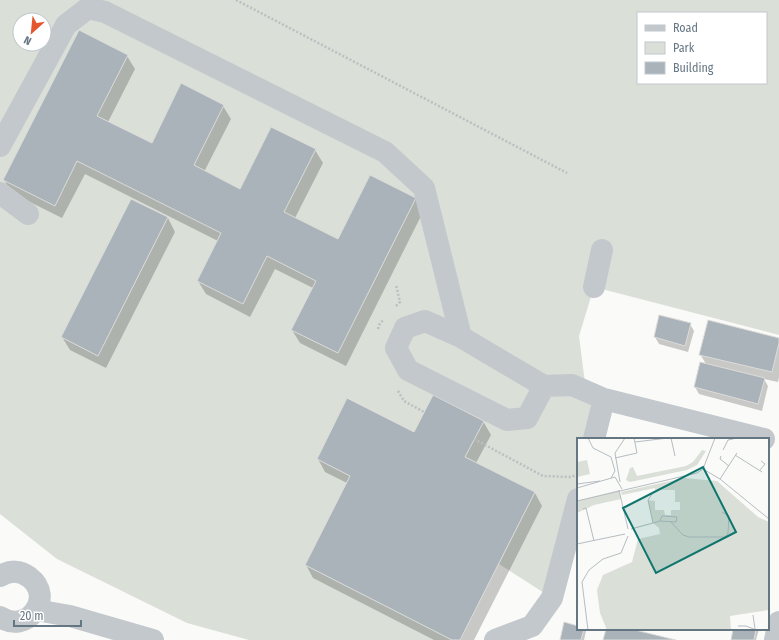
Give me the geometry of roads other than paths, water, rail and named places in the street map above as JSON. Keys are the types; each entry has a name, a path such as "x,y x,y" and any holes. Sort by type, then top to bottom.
{"street":[{"path":"0,146 66,25 88,8 105,12 385,152 424,188 461,337"},
{"path":"0,193 28,214"},
{"path":"594,287 602,250"},
{"path":"544,386 527,418 507,420 408,370 396,348 405,328 425,321 461,337 544,386 572,385 604,399 760,438"},
{"path":"594,438 604,399"},
{"path":"769,440 779,441"},
{"path":"495,640 532,626 552,598 577,502"},
{"path":"0,576 7,572 16,571 24,573 33,580 38,587 40,596 36,610 30,617 22,621 14,622 1,620"},
{"path":"36,610 70,616 153,640"},
{"path":"774,640 779,622"}]}
